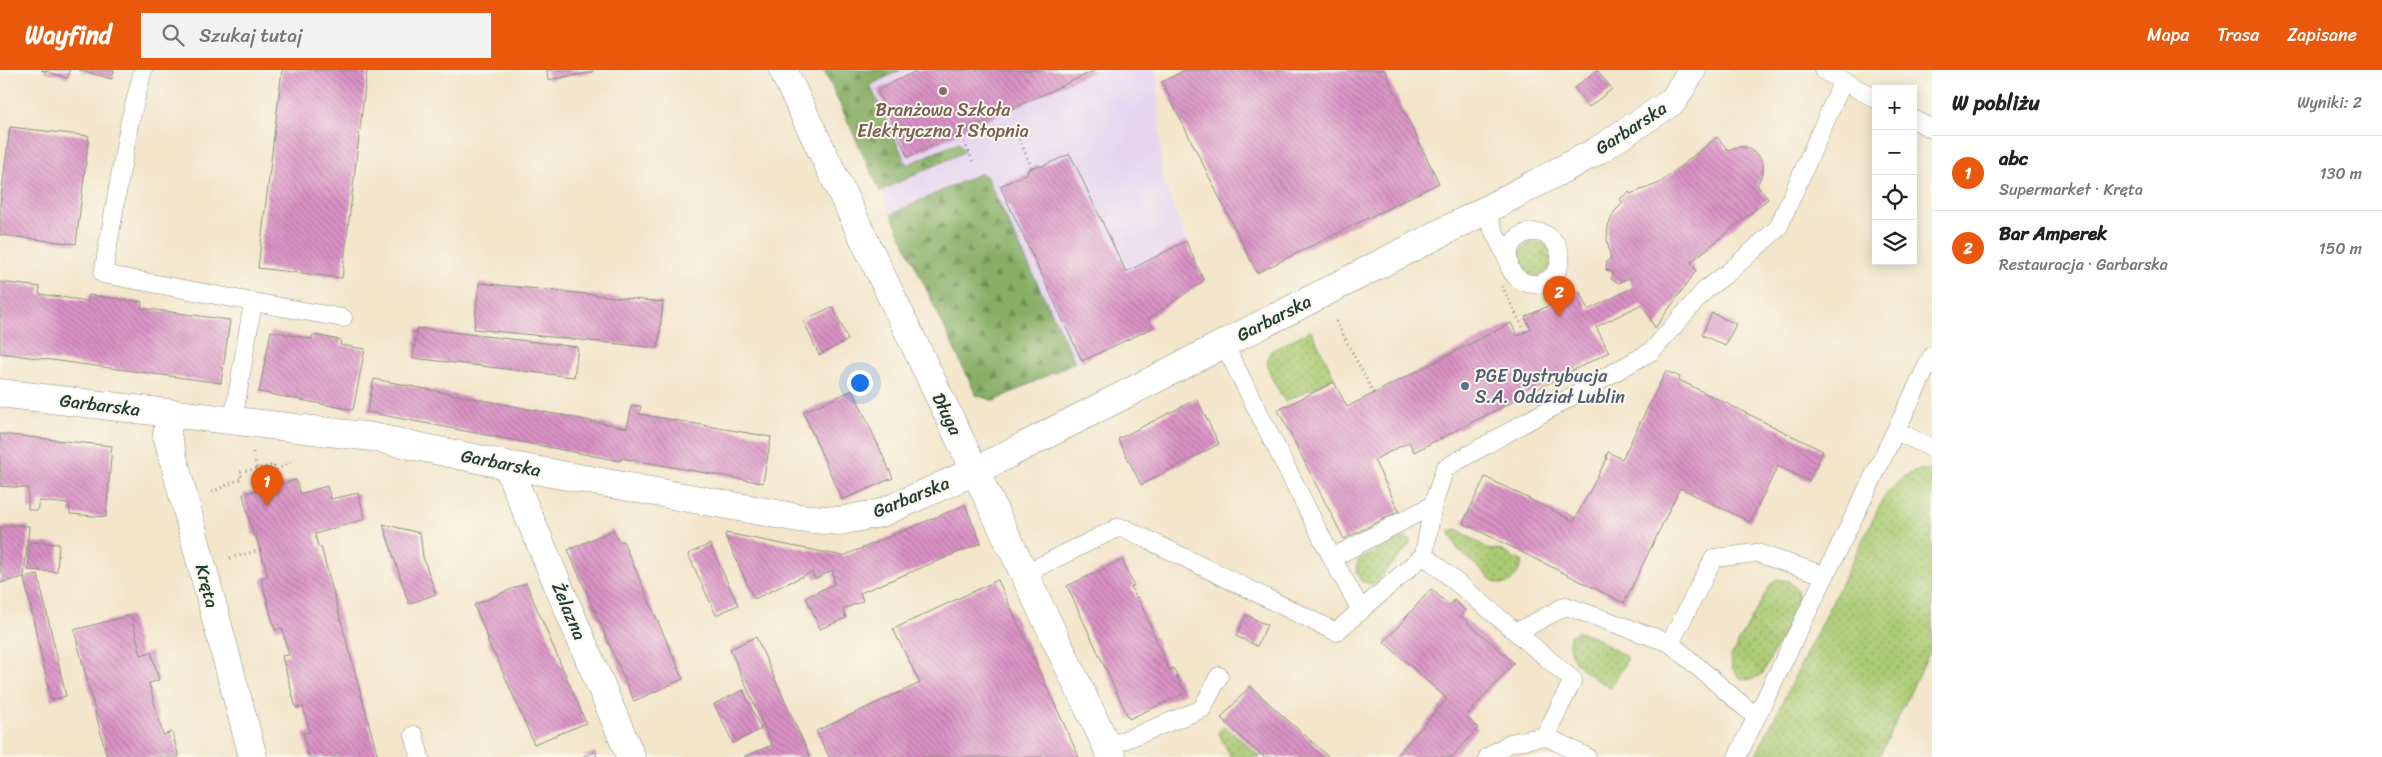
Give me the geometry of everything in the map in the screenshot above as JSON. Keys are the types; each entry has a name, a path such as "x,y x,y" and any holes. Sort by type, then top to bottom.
{"street":[{"name":"Długa","path":"783,70 1109,752"},
{"name":"Garbarska","path":"0,393 372,437 507,465 799,518 839,521 881,513 975,471 1224,344 1487,218 1597,151 1673,101 1692,70"},
{"name":"Kręta","path":"169,414 167,435 253,757"},
{"name":"Żelazna","path":"507,465 630,757"}],"lane":[{"path":"143,70 129,125 103,274 343,318"},
{"path":"1823,70 1872,97"},
{"path":"1024,574 1117,528 1133,531 1336,632 1424,555 1433,505 1445,468 1652,351 1706,288 1729,272 1778,228 1842,81"},
{"path":"1917,121 1932,129"},
{"path":"1487,218 1506,236 1522,236 1537,232 1551,238 1559,252 1559,267 1550,279 1536,284 1521,281 1515,275 1487,218"},
{"path":"1509,262 1511,247 1522,236"},
{"path":"233,421 253,302"},
{"path":"1224,344 1332,558 1361,610"},
{"path":"1737,757 1932,356"},
{"path":"1896,431 1932,448"},
{"path":"1332,558 1433,505"},
{"path":"1670,643 1714,558 1757,553 1824,575"},
{"path":"1424,555 1573,680 1545,736"},
{"path":"1517,632 1566,606 1670,643 1756,717"},
{"path":"1109,752 1202,709 1218,676"},
{"path":"414,735 420,757"},
{"path":"1488,757 1510,743 1545,736 1587,757"}],"path":[{"path":"960,133 973,161"},
{"path":"1019,139 1032,168"},
{"path":"1333,316 1374,394"},
{"path":"251,446 257,468"},
{"path":"205,496 242,478 240,472 274,465 276,470 298,457"},
{"path":"236,556 261,550"}],"shaded area":[{"path":"824,70 1157,70 1161,174 1186,241 1204,281 1148,319 1152,328 994,401 976,395"}],"green space":[{"path":"824,70 901,70 870,85 907,165 959,142 964,152 880,191"},
{"path":"981,173 986,176 1075,362 994,401 976,395 891,214"},
{"path":"1535,242 1547,247 1552,259 1547,271 1535,276 1523,271 1518,259 1523,247"},
{"path":"1311,330 1334,377 1285,402 1271,376 1268,357 1271,351"},
{"path":"1920,470 1932,470 1932,647 1879,757 1755,757 1885,495 1904,476"},
{"path":"1457,529 1490,550 1498,549 1523,562 1512,580 1504,584 1493,581 1457,548 1449,531"},
{"path":"1406,537 1410,540 1409,546 1377,581 1372,584 1361,581 1356,571 1358,560"},
{"path":"1777,579 1789,581 1797,590 1799,601 1763,673 1751,680 1740,678 1732,668 1731,656 1770,585"},
{"path":"1578,632 1591,635 1628,658 1611,688 1588,674 1575,662 1569,646 1570,636"},
{"path":"1224,726 1261,757 1231,757 1218,732"}],"building":[{"path":"41,70 70,70 68,78"},
{"path":"79,70 114,70 112,79"},
{"path":"282,70 367,70 342,278 258,268"},
{"path":"547,70 593,70 593,72 548,80"},
{"path":"918,70 1096,70 908,157 877,90"},
{"path":"1186,70 1384,70 1439,183 1257,273 1162,82"},
{"path":"1597,70 1612,89 1589,107 1574,88"},
{"path":"10,127 89,136 76,244 0,235 0,205"},
{"path":"1717,137 1728,150 1746,147 1758,155 1763,163 1763,173 1757,185 1768,199 1691,262 1696,271 1655,328 1642,304 1596,327 1609,352 1414,452 1409,442 1374,460 1399,511 1344,539 1278,410 1334,382 1347,407 1511,323 1518,336 1531,329 1525,317 1579,291 1588,310 1634,287 1629,278 1619,283 1611,279 1613,272 1606,270 1607,261 1611,259 1607,240 1608,226 1614,212 1623,203 1620,199 1629,192 1630,194 1660,183"},
{"path":"1070,154 1126,272 1186,241 1204,281 1148,319 1152,328 1082,361 1000,186 1028,173 1027,170 1039,165 1040,167"},
{"path":"0,282 40,287 39,294 88,301 89,295 142,302 141,308 230,320 221,383 0,353"},
{"path":"479,283 663,302 658,348 474,329"},
{"path":"833,307 848,340 819,355 803,320"},
{"path":"1712,313 1736,324 1725,346 1702,335"},
{"path":"417,328 578,347 574,377 413,358"},
{"path":"271,331 312,339 313,335 341,340 340,345 365,349 353,410 259,392"},
{"path":"1666,371 1680,377 1679,380 1823,451 1809,481 1778,466 1750,522 1680,488 1624,603 1463,523 1485,477 1574,521 1607,458 1608,452 1622,459"},
{"path":"374,379 627,428 632,405 641,406 639,414 771,437 763,483 621,458 620,461 367,412"},
{"path":"853,390 893,478 842,500 803,412"},
{"path":"1197,399 1219,444 1141,485 1118,439"},
{"path":"0,434 112,446 106,517 70,514 70,504 39,501 37,511 28,509 28,488 0,486"},
{"path":"296,480 300,494 327,486 331,499 358,493 365,519 315,534 318,547 321,547 378,757 309,757 303,733 310,732 303,707 296,708 282,656 289,655 282,628 275,630 261,578 268,576 256,535 253,535 243,494"},
{"path":"965,505 981,543 860,593 863,601 843,609 846,618 820,629 806,597 834,584 833,570 815,579 812,572 754,599 725,535 726,533 843,556"},
{"path":"383,524 420,533 423,557 436,594 409,604"},
{"path":"11,525 29,526 24,577 0,583 0,528"},
{"path":"613,530 619,542 623,541 683,679 634,701 568,550"},
{"path":"30,542 59,544 57,572 28,570"},
{"path":"710,544 738,605 716,615 688,554"},
{"path":"1122,560 1134,586 1131,587 1136,598 1138,597 1169,670 1173,668 1185,693 1129,719 1067,586"},
{"path":"38,575 66,696 51,700 24,578"},
{"path":"998,580 1079,757 829,757 816,731 920,683 893,629"},
{"path":"526,583 586,723 534,744 496,656 487,641 489,640 474,605"},
{"path":"1431,589 1450,606 1454,600 1465,610 1461,616 1514,663 1466,716 1478,728 1452,757 1395,757 1447,699 1384,642"},
{"path":"131,615 141,655 151,652 159,680 149,683 163,735 172,732 179,757 107,757 74,630"},
{"path":"1246,615 1267,625 1257,646 1236,636"},
{"path":"756,637 810,757 744,757 772,745 730,649"},
{"path":"1250,686 1329,757 1264,757 1245,741 1221,718"},
{"path":"743,690 761,729 733,743 714,704"},
{"path":"595,752 597,757 582,757"}],"place":[{"name":"Branżowa Szkoła Elektryczna I Stopnia","path":"943,91"},
{"name":"Bar Amperek","path":"1559,317"},
{"name":"PGE Dystrybucja S.A. Oddział Lublin","path":"1465,386"},
{"name":"abc","path":"267,506"}]}
